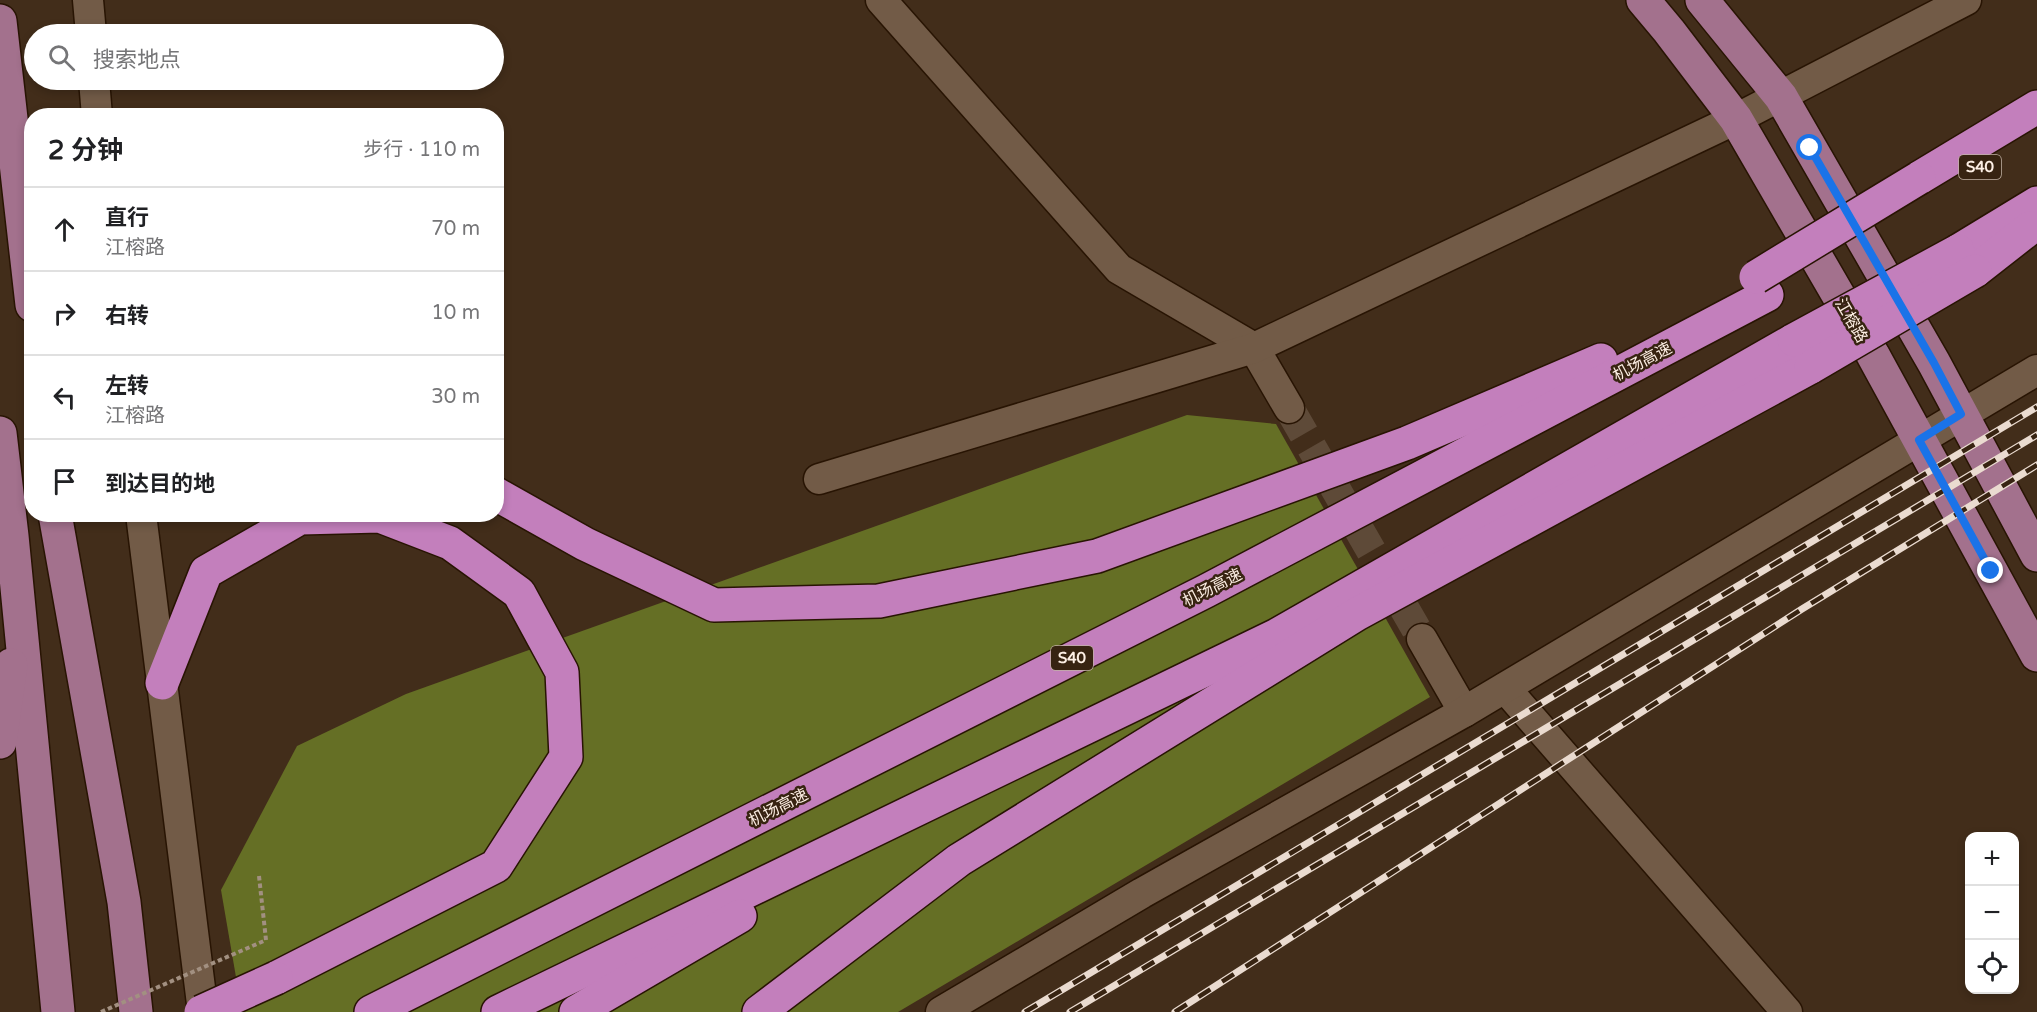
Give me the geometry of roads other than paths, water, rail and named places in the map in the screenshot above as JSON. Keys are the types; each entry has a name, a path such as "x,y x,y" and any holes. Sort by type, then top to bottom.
{"highway":[{"path":"1921,189 2037,107"},
{"name":"机场高速","path":"371,1012 1206,591 1761,286 1921,189 2037,134"},
{"path":"759,1012 959,860 1357,614 1811,367 1967,261 2037,203"},
{"path":"498,1012 1277,635 1794,340 1967,261 2037,223"},
{"path":"504,498 585,544 714,605 879,601 1097,556 1407,443 1602,360 1761,286"},
{"path":"162,683 206,572 293,522"},
{"path":"202,1012 276,978 496,866 566,758 562,672 519,593 450,543 396,522"},
{"path":"576,1012 961,788"}],"main road":[{"name":"江榕路","path":"1643,0 1736,119 1873,355 2037,655"},
{"path":"1702,0 1781,97 1928,352 2037,555"},
{"path":"0,21 24,234"},
{"path":"0,434 58,1012"},
{"path":"56,522 124,902 136,1012"},
{"path":"0,742 19,612"}],"street":[{"path":"88,0 90,24"},
{"path":"881,0 1119,269 1254,348 1288,408"},
{"path":"819,479 1254,348 1736,119 1966,0"},
{"path":"95,90 96,108"},
{"path":"941,1012 1142,893 1505,688 2037,370"},
{"path":"142,522 202,1012"},
{"path":"1422,639 1464,712"},
{"path":"1505,688 1787,1012"}],"tunnel":[{"path":"1289,408 1422,639"}],"railway":[{"path":"1025,1012 2037,407"},
{"path":"1070,1012 2037,435"},
{"path":"1175,1012 1802,609 2037,465"}]}
